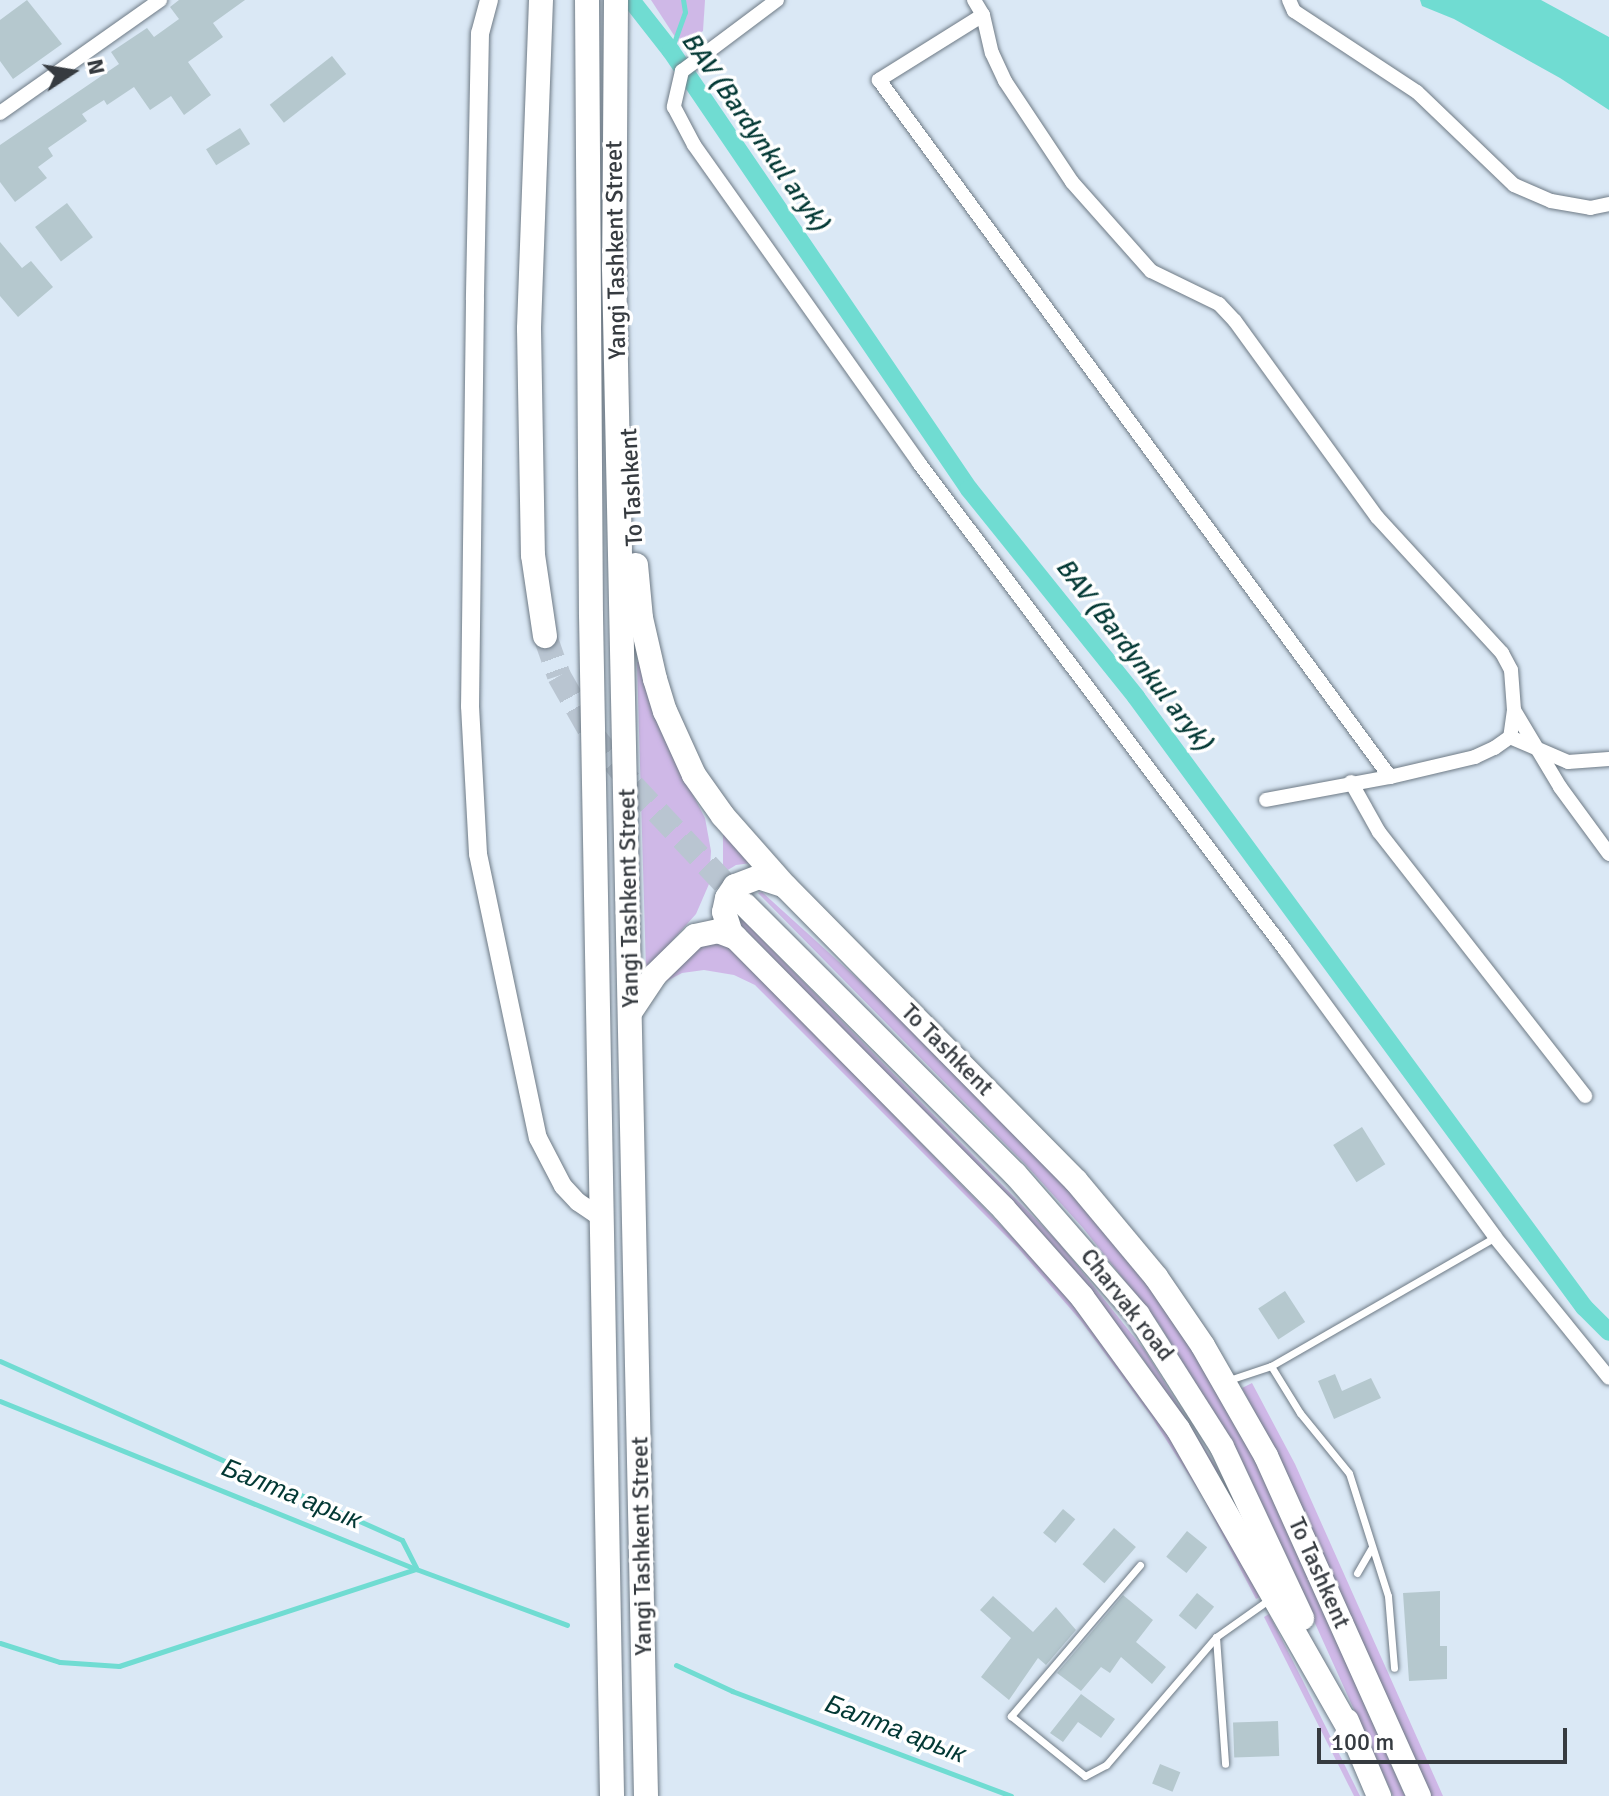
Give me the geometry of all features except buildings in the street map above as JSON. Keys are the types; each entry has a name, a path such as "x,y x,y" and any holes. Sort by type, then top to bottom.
{"highway":[{"path":"541,0 529,329 533,555 545,636"},
{"name":"Yangi Tashkent Street","path":"587,0 586,266 612,1796"},
{"name":"Yangi Tashkent Street","path":"616,6 614,268 646,1796"},
{"name":"To Tashkent","path":"614,268 630,439 638,589 655,679 665,711 694,775 723,816 785,886 1094,1201 1156,1277 1225,1382 1284,1494 1419,1796"},
{"path":"785,886 759,877 735,886 727,898 724,912 727,926 1004,1209 1082,1297 1178,1429 1281,1592"},
{"name":"Charvak road","path":"745,905 1015,1174 1138,1315 1190,1390 1222,1447 1281,1592 1353,1736 1379,1796"},
{"path":"631,1011 655,975 695,936 718,931 736,938"}],"street":[{"path":"0,113 160,0"},
{"path":"489,0 480,33 475,285 470,706 478,854 538,1138 563,1186 578,1202 602,1218"},
{"path":"777,0 694,59 682,71 675,89 677,116 694,145 919,463 1286,951 1495,1237 1607,1378"},
{"path":"974,0 983,15 992,53 1005,81 1072,182 1151,271 1219,304 1235,321 1377,517 1507,661 1513,681 1514,710 1510,737"},
{"path":"1289,0 1294,11 1417,92 1514,185 1551,201 1590,208 1609,204"},
{"path":"983,15 879,80 1390,777"},
{"path":"1514,710 1543,753 1560,787 1609,854"},
{"path":"1266,800 1390,777 1475,757 1510,737"},
{"path":"1510,737 1568,762 1609,759"},
{"path":"1351,782 1379,832 1585,1096"}],"lane":[{"path":"1225,1382 1271,1366 1495,1237"},
{"path":"1271,1366 1300,1413 1331,1447 1349,1473 1388,1596 1394,1668"},
{"path":"1357,1573 1371,1549"},
{"path":"1140,1565 1011,1716 1085,1776 1106,1765 1216,1637 1281,1592"},
{"path":"1216,1637 1225,1764"}],"shaded area":[{"path":"651,0 705,0 703,31 681,46"},
{"path":"1420,0 1541,0 1609,37 1609,110 1560,78 1454,19 1422,6"},
{"path":"637,662 642,662 667,745 705,818 711,851 709,884 696,914 646,970"},
{"path":"723,830 751,863 736,865 723,873"},
{"path":"762,892 891,1009 1075,1196 1143,1279 1206,1371 1260,1467 1405,1796 1393,1796 1239,1455 1159,1324 1083,1228 1026,1165 758,893"},
{"path":"736,913 1060,1244 1146,1352 1219,1472 1217,1474 1141,1356 1055,1248 734,918"},
{"path":"725,941 1055,1281 1155,1414 1193,1473 1260,1597 1256,1599 1202,1496 1151,1416 1081,1321 1018,1248 755,985 734,975 704,970 682,973 663,983 693,948"},
{"path":"1252,1383 1295,1464 1443,1796 1431,1796 1268,1437 1242,1388"},
{"path":"1269,1614 1360,1796 1354,1796 1264,1617"}],"waterway":[{"name":"BAV (Bardynkul aryk)","path":"631,0 671,51 969,489 1136,697 1584,1307 1609,1332"},
{"path":"671,51 685,12 683,0"},
{"path":"0,1361 402,1540 416,1568"},
{"name":"Балта арык","path":"0,1401 416,1569 567,1625"},
{"path":"0,1643 60,1662 119,1666 415,1569"},
{"name":"Балта арык","path":"676,1665 732,1691 1011,1796"}],"tunnel":[{"path":"545,636 559,676 592,734 633,786 744,904"}]}
